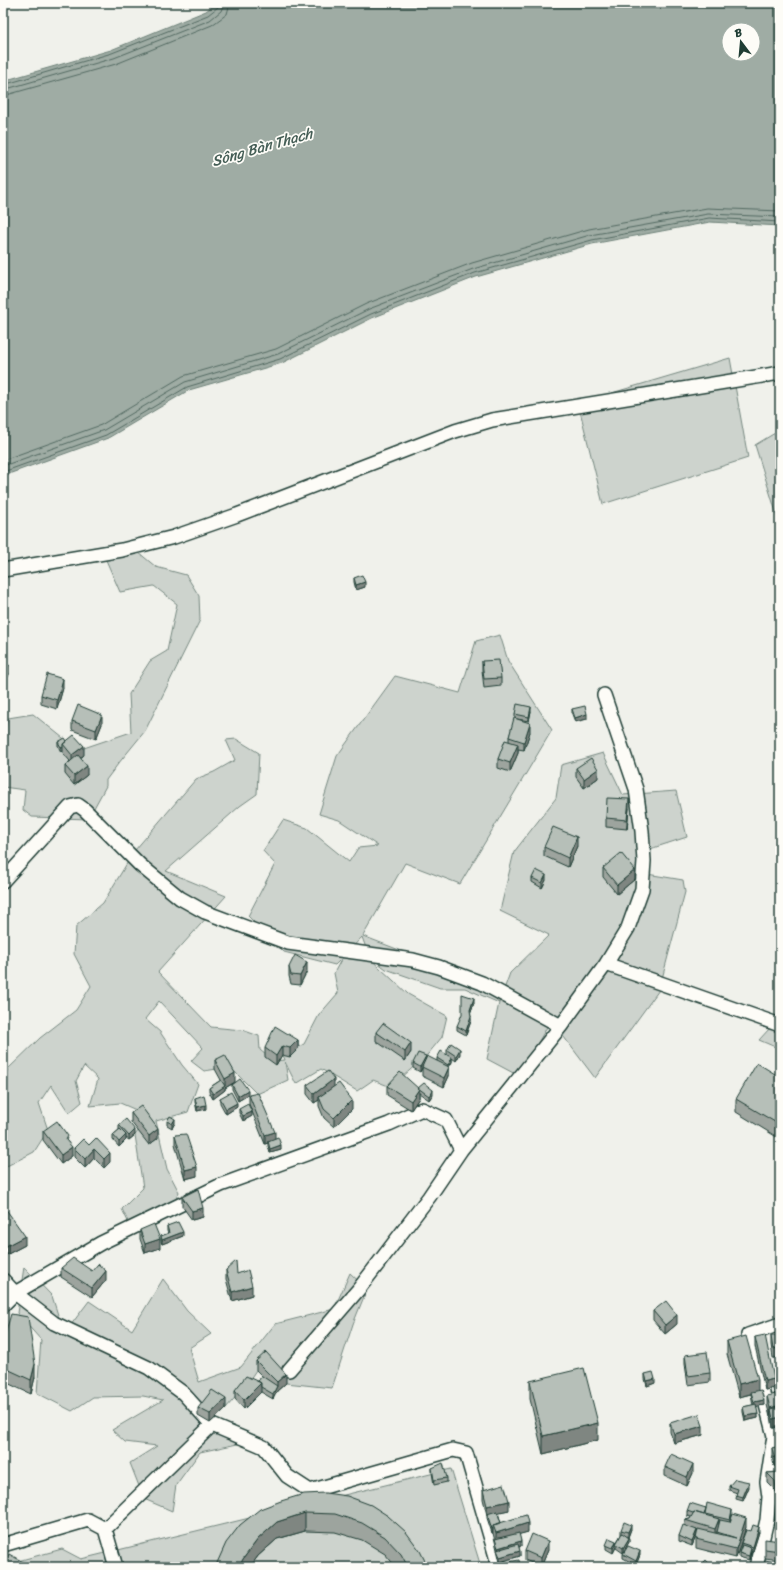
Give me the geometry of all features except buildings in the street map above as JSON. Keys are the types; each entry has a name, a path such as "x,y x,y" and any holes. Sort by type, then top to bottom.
{"street":[{"path":"3,570 122,550 174,537 237,515 455,432 492,420 780,373"},
{"path":"289,1370 358,1290 429,1196 461,1150 561,1026 606,964 628,928 642,889 644,861 642,831 636,789 604,695"},
{"path":"3,880 70,807 78,805 85,810 140,865 180,898 206,912 288,944 413,960 439,967 482,983 561,1026"},
{"path":"606,964 780,1025"},
{"path":"3,1306 15,1293 101,1243 221,1185 389,1124 422,1109 446,1120 461,1150"},
{"path":"3,1280 15,1293 54,1323 149,1368 183,1393 212,1425 264,1447 287,1476 310,1491 453,1450 466,1453 499,1567"},
{"path":"743,1556 757,1563 767,1520 769,1497 767,1482 774,1436 748,1335 780,1324"},
{"path":"105,1529 212,1425"},
{"path":"3,1545 88,1520 105,1529 116,1567"}],"shaded area":[{"path":"730,358 748,458 603,504 578,403"},
{"path":"780,430 780,525 755,445"},
{"path":"132,547 156,567 186,575 199,596 200,620 145,731 106,780 106,786 88,819 32,817 23,810 25,790 3,787 3,738 8,718 33,714 78,750 131,732 129,694 150,661 167,651 177,604 154,586 120,592 106,560"},
{"path":"500,635 508,661 552,730 460,884 405,863 363,936 472,978 490,990 499,1003 465,988 440,988 386,969 369,956 362,937 344,956 365,954 408,994 447,1016 442,1037 428,1054 391,1087 373,1080 357,1091 321,1069 296,1084 285,1062 288,1080 257,1094 230,1067 204,1071 191,1061 203,1048 159,1001 145,1019 160,1032 182,1065 198,1084 188,1112 156,1121 167,1169 179,1192 167,1218 134,1234 122,1209 143,1188 135,1135 150,1116 120,1103 90,1106 98,1079 84,1066 76,1081 82,1102 69,1113 51,1085 39,1103 48,1130 34,1152 3,1168 3,1080 8,1069 40,1038 76,1010 91,986 74,954 76,926 103,903 135,850 196,779 214,772 235,760 226,740 236,739 259,753 257,794 240,806 166,871 226,896 158,972 211,1027 242,1030 259,1036 260,1050 273,1061 285,1060 283,1055 304,1044 319,1015 338,993 334,973 342,958 335,965 284,952 248,916 275,864 263,851 283,820 307,828 349,862 358,848 378,846 339,820 319,814 337,756 395,676 460,693 476,641"},
{"path":"603,753 623,795 676,791 687,837 647,850 647,874 683,880 685,892 659,990 595,1078 551,1020 519,1076 487,1059 499,1003 510,973 549,935 500,911 514,852 556,798 561,765"},
{"path":"780,1017 780,1049 759,1040"},
{"path":"24,1267 52,1296 64,1334 89,1301 132,1330 163,1279 187,1311 211,1334 189,1348 199,1382 241,1367 275,1324 334,1309 350,1273 367,1289 353,1324 332,1388 286,1383 256,1370 246,1385 226,1408 212,1399 199,1416 242,1443 200,1452 176,1485 172,1511 144,1499 130,1463 157,1446 125,1442 112,1430 163,1400 143,1396 93,1397 72,1411 37,1393 41,1340 17,1313"},
{"path":"451,1469 481,1567 3,1567 3,1565 62,1549 81,1559"}],"water":[{"name":"Sông Bàn Thạch","path":"217,3 780,3 780,226 710,222 592,244 476,277 372,318 282,363 189,390 108,438 3,476 3,81 111,50 206,11"}]}
